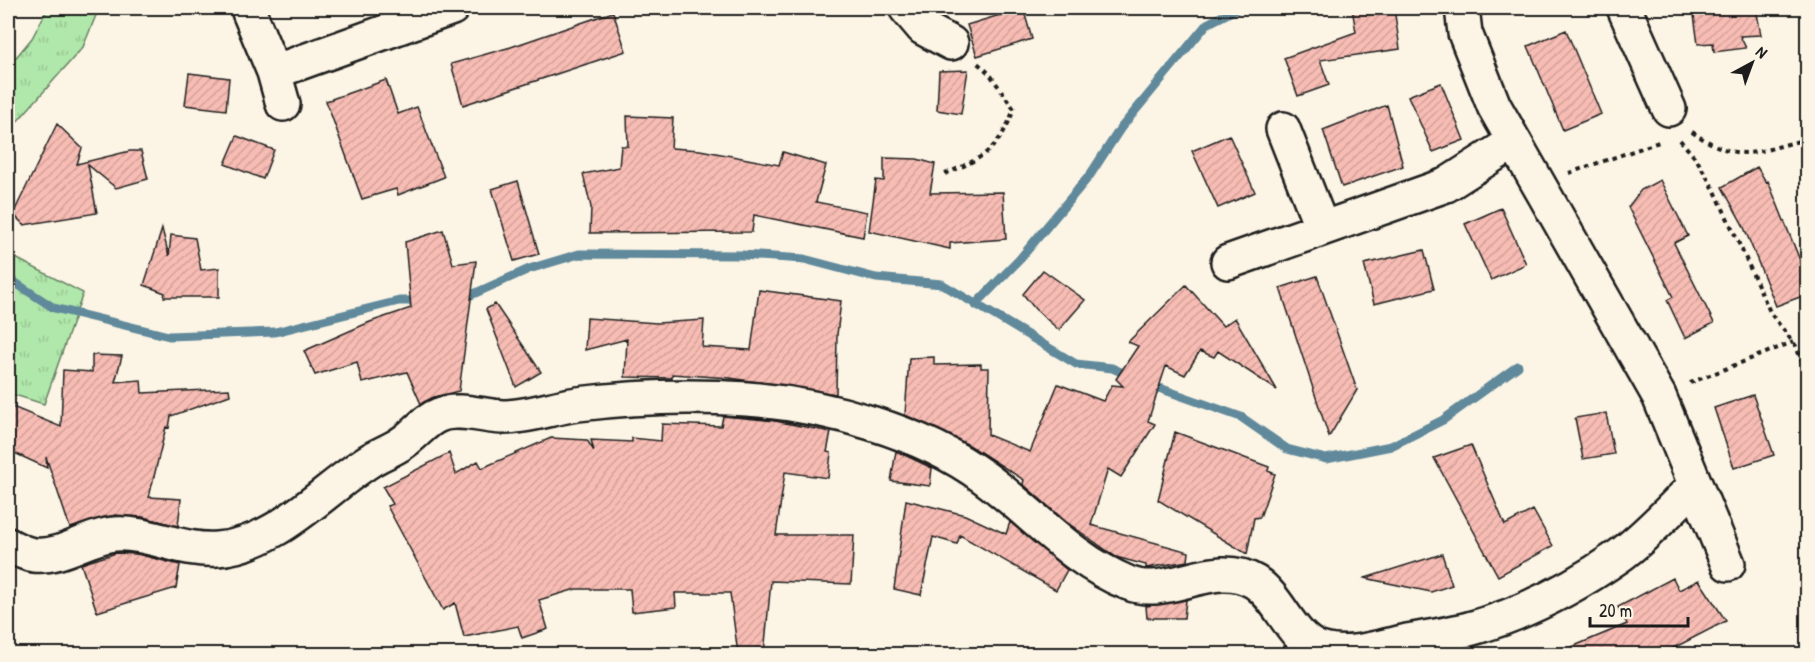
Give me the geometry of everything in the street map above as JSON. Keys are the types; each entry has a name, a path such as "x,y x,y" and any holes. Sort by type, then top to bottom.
{"street":[{"path":"274,72 452,8"},
{"path":"906,8 923,28 951,43"},
{"path":"1462,8 1465,33 1494,106 1512,143 1659,396 1728,564"},
{"path":"1624,8 1669,109"},
{"path":"249,12 274,72 283,104"},
{"path":"1282,129 1322,228"},
{"path":"1228,262 1446,185 1512,143"},
{"path":"8,545 32,555 42,555 66,550 106,535 123,533 212,550 229,547 278,526 314,504 368,462 401,444 436,416 447,412 506,417 540,413 570,405 626,399 748,399 839,414 941,449 987,479 1035,522 1095,566 1132,585 1153,588 1202,575 1235,575 1254,581 1272,597 1297,632 1317,648 1351,653 1475,628 1546,600 1622,554 1695,486"}],"path":[{"path":"945,174 982,158 1008,127 1014,109 989,73 951,43"},
{"path":"1669,109 1682,125 1715,145 1734,152 1755,154 1808,139"},
{"path":"1564,175 1671,137 1686,144 1719,199 1771,314 1793,342 1808,379"},
{"path":"1691,382 1793,342"}],"green space":[{"path":"48,8 99,8 83,47 8,132 8,67 32,38"},
{"path":"8,254 83,293 44,404 8,393"}],"building":[{"path":"1023,8 1032,39 977,56 967,25"},
{"path":"1352,8 1394,8 1400,49 1320,60 1329,85 1298,96 1284,58 1356,32"},
{"path":"1693,8 1756,8 1761,35 1740,36 1746,48 1714,52 1713,43 1698,44"},
{"path":"613,12 626,51 463,105 451,64 511,47"},
{"path":"1566,30 1601,114 1563,130 1528,46"},
{"path":"968,70 961,114 937,110 939,71"},
{"path":"189,73 229,78 226,110 185,105"},
{"path":"386,80 398,114 417,107 444,177 398,195 396,189 362,199 326,101"},
{"path":"1441,83 1464,140 1433,152 1408,96"},
{"path":"1387,105 1403,166 1342,187 1323,130"},
{"path":"627,116 673,118 671,148 700,150 779,165 783,152 826,165 816,202 867,212 863,237 754,215 752,232 590,233 591,207 583,174 619,167 621,146 628,146"},
{"path":"57,124 82,148 77,164 130,151 141,151 148,179 116,188 88,165 97,213 24,225 13,214"},
{"path":"1229,135 1255,192 1218,208 1192,151"},
{"path":"237,136 274,150 263,179 225,164"},
{"path":"884,158 917,159 935,164 930,193 1003,192 1006,239 950,243 950,249 869,231 876,180 884,181"},
{"path":"1757,167 1766,182 1768,181 1808,280 1808,294 1776,306 1743,225 1722,187"},
{"path":"1660,180 1688,236 1674,243 1714,323 1685,338 1667,300 1673,297 1628,207 1641,190"},
{"path":"518,181 539,254 514,261 492,189"},
{"path":"1501,208 1526,264 1491,280 1465,224"},
{"path":"162,229 169,256 171,235 195,238 201,270 219,268 219,297 164,297 165,293 144,285"},
{"path":"443,230 453,264 476,261 459,391 434,397 421,404 407,372 362,383 357,362 315,375 304,351 370,322 411,308 405,242"},
{"path":"1424,250 1434,289 1374,304 1364,264"},
{"path":"1043,270 1085,300 1059,330 1035,309 1023,294"},
{"path":"1317,276 1357,390 1329,437 1280,288"},
{"path":"1186,285 1223,326 1235,318 1277,390 1218,351 1214,357 1200,351 1185,375 1166,366 1148,421 1155,424 1121,477 1108,469 1091,525 1189,552 1188,561 1146,568 1146,565 1116,557 1065,521 1023,484 1024,480 969,445 905,415 909,358 934,357 934,365 981,364 981,368 989,368 988,435 1030,452 1058,384 1103,401 1112,385 1123,386 1116,379 1138,346 1128,342"},
{"path":"759,290 841,301 837,335 836,394 730,378 672,374 672,378 625,377 627,339 585,350 587,318 657,323 704,320 702,347 751,350"},
{"path":"495,304 541,372 516,387 486,309"},
{"path":"92,355 122,356 115,382 141,380 142,393 229,389 230,395 171,416 169,428 166,427 149,497 181,499 178,526 143,517 115,515 70,528 46,457 47,468 8,450 8,405 61,427 63,370 92,372"},
{"path":"1753,395 1774,455 1734,468 1714,408"},
{"path":"1606,413 1614,454 1583,459 1575,418"},
{"path":"723,416 775,421 831,432 827,452 831,453 828,478 785,472 776,535 854,535 851,584 771,581 764,654 738,654 730,593 675,593 676,607 632,612 630,589 576,589 539,600 548,629 522,638 518,626 464,637 455,603 443,610 387,506 393,504 383,487 449,453 456,474 478,461 482,468 551,438 587,440 594,451 591,440 632,442 632,438 661,441 662,424 721,426"},
{"path":"1175,432 1269,467 1268,471 1275,474 1260,517 1254,518 1247,554 1158,500"},
{"path":"1471,445 1505,525 1533,510 1553,546 1498,576 1434,458"},
{"path":"896,451 932,468 930,486 891,481"},
{"path":"906,500 965,515 1006,534 1010,522 1067,570 1056,590 960,535 957,544 933,537 921,595 894,589"},
{"path":"116,553 137,554 180,565 176,588 97,612 81,564"},
{"path":"1442,554 1452,585 1431,592 1365,578"},
{"path":"1673,578 1679,590 1699,580 1726,621 1662,654 1555,654 1627,624 1618,607"},
{"path":"1186,600 1184,618 1147,618 1146,606"}],"waterway":[{"path":"975,305 1019,260 1090,175 1120,129 1207,24 1238,8"},
{"path":"460,300 529,269 579,254 742,255 804,259 876,278 942,284 1076,364 1112,368 1130,376"},
{"path":"8,278 54,308 169,336 275,332 399,301 423,301"},
{"path":"1148,384 1241,417 1287,449 1326,459 1391,446 1443,420 1518,366"}]}
